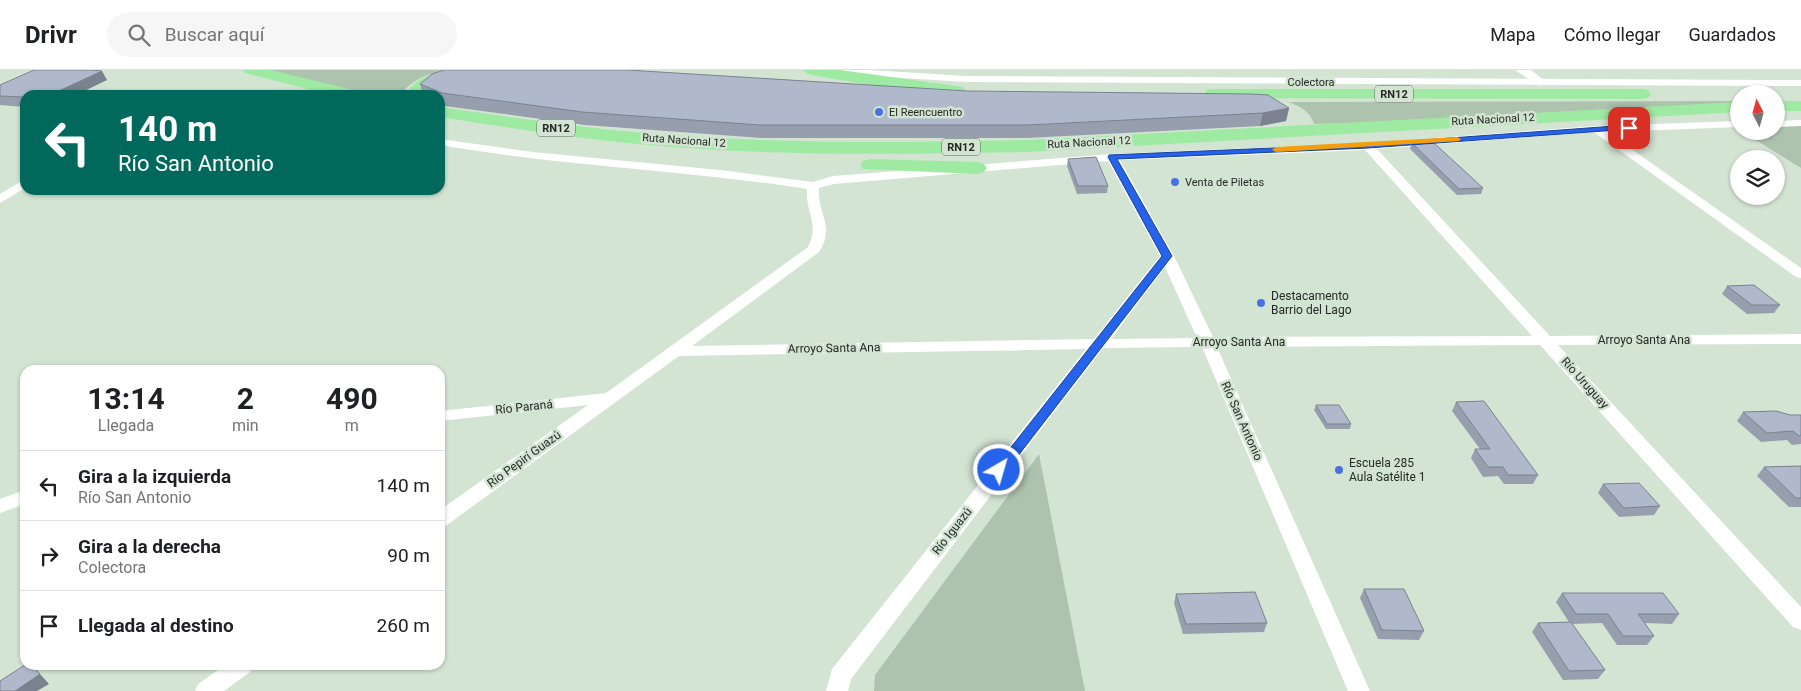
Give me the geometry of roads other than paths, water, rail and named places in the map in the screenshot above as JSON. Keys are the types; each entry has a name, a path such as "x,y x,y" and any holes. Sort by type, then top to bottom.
{"highway":[{"path":"251,70 331,90"},
{"path":"418,90 429,81 461,70"},
{"path":"812,70 886,84 963,80"},
{"name":"Ruta Nacional 12","path":"800,83 963,80 1233,94 1730,94"},
{"path":"1233,94 1265,100 1287,112 1290,119 1288,125 1280,131"},
{"path":"1785,94 1801,94"},
{"path":"1785,106 1801,106"},
{"name":"Ruta Nacional 12","path":"445,113 504,122 673,141 823,147 941,148 1027,146 1249,132 1730,107"},
{"path":"1112,157 1158,146 1249,132"},
{"path":"673,141 753,154 887,166 977,168"}],"street":[{"name":"Colectora","path":"822,70 963,80 1801,83"},
{"path":"1248,70 1256,82"},
{"path":"1522,70 1539,82"},
{"path":"1785,124 1801,123"},
{"path":"445,143 498,153 743,175 813,186 833,180 1112,157 1368,146 1596,129 1730,124"},
{"path":"1596,129 1801,274"},
{"name":"Río Uruguay","path":"1368,146 1801,621"},
{"name":"Río San Antonio","path":"1112,157 1167,256 1232,397 1359,691"},
{"path":"0,198 20,186"},
{"name":"Río Pepirí Guazú","path":"445,516 608,398 678,351 814,250 821,237 821,222 811,199 813,186"},
{"name":"Río Iguazú","path":"837,691 840,676 1167,256"},
{"name":"Arroyo Santa Ana","path":"678,351 1206,342 1801,339"},
{"name":"Río Paraná","path":"445,415 608,398"},
{"path":"0,506 20,499"},
{"path":"206,691 235,670"}],"place":[{"name":"El Reencuentro","path":"879,112"},
{"name":"Venta de Piletas","path":"1175,182"},
{"name":"Destacamento Barrio del Lago","path":"1261,303"},
{"name":"Escuela 285 Aula Satélite 1","path":"1339,470"}]}
